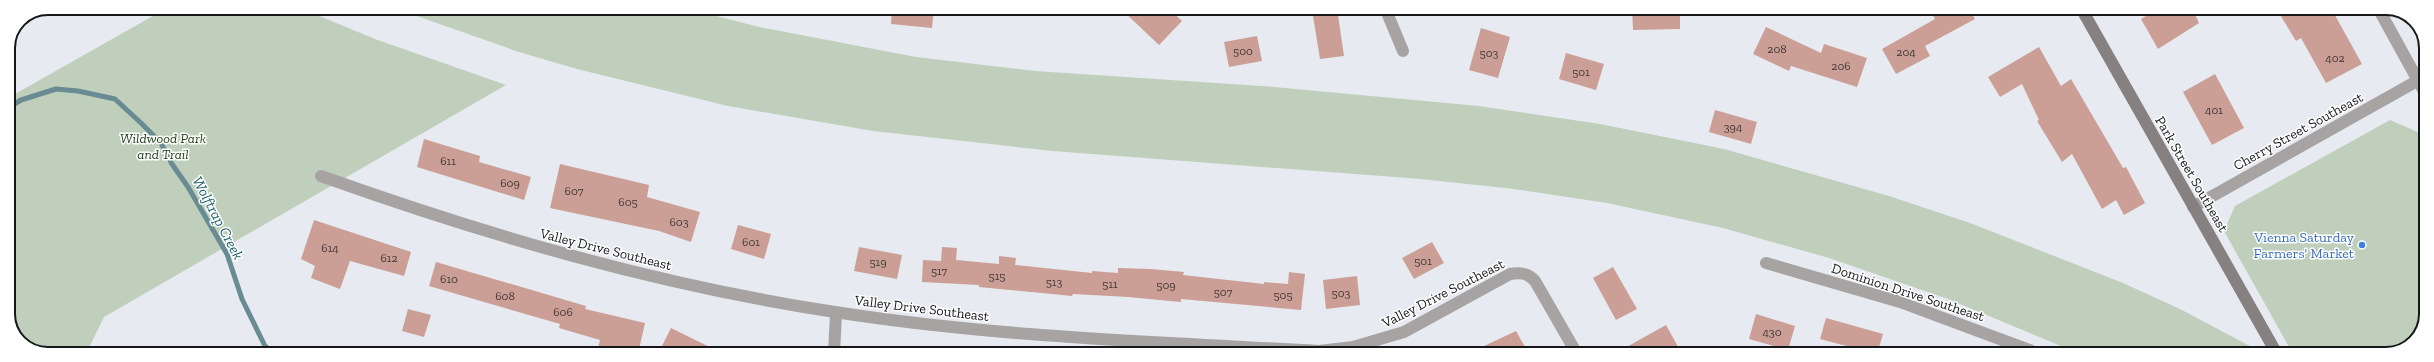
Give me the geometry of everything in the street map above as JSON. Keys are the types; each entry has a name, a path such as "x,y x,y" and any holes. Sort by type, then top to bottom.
{"main road":[{"name":"Park Street Southeast","path":"2085,15 2273,347"}],"street":[{"path":"1388,15 1404,51"},
{"path":"2382,15 2418,81"},
{"name":"Cherry Street Southeast","path":"2193,207 2418,81"},
{"name":"Valley Drive Southeast","path":"321,176 415,210 601,265 700,288 836,313 937,326 1040,336 1245,347"},
{"name":"Dominion Drive Southeast","path":"1766,263 1900,302 2021,347"},
{"name":"Valley Drive Southeast","path":"1353,347 1404,332 1510,274 1520,272 1531,276 1535,281 1573,347"},
{"path":"834,347 836,313"}],"green space":[{"name":"Wildwood Park and Trail","path":"155,15 317,15 375,39 506,85 104,317 89,347 40,346 34,344 23,336 18,327 15,316 15,94"},
{"path":"414,15 712,15 759,27 916,57 1035,71 1274,87 1479,106 1600,124 1724,149 1889,196 1970,223 2123,283 2180,309 2252,347 2063,347 1948,299 1829,258 1723,228 1607,203 1514,189 1421,179 1053,151 873,131 728,106 577,69 519,52"},
{"path":"2390,120 2419,133 2419,318 2416,328 2412,334 2402,343 2390,347 2289,347 2224,231 2235,206"}],"building":[{"path":"892,15 933,15 932,28 891,24"},
{"path":"1127,15 1176,15 1182,21 1159,45"},
{"path":"1313,15 1338,15 1344,56 1320,59"},
{"path":"1632,15 1680,15 1680,29 1633,30"},
{"path":"1933,15 1973,15 1975,19 1925,46 1930,56 1896,74 1882,49 1935,19"},
{"path":"2148,15 2195,15 2199,23 2158,49 2141,19"},
{"path":"2280,15 2335,15 2362,64 2326,83 2301,38 2296,41"},
{"path":"1766,27 1821,53 1824,44 1867,58 1857,87 1791,66 1789,71 1753,54"},
{"path":"1481,28 1510,37 1498,78 1469,70"},
{"path":"1257,36 1262,61 1229,67 1224,42"},
{"path":"2039,47 2061,86 2071,79 2123,168 2126,167 2145,203 2124,215 2116,200 2102,209 2072,154 2062,162 2037,121 2039,120 2022,84 2000,97 1988,77"},
{"path":"1566,53 1604,64 1596,90 1559,79"},
{"path":"2215,74 2244,128 2212,145 2183,92"},
{"path":"1715,110 1757,122 1751,144 1709,132"},
{"path":"424,139 480,156 479,162 531,177 524,200 417,167"},
{"path":"560,164 649,185 647,197 700,212 691,242 659,231 550,208"},
{"path":"314,220 411,252 404,276 350,261 340,289 311,278 315,266 301,259"},
{"path":"738,225 771,234 764,259 731,249"},
{"path":"1432,242 1444,263 1414,279 1402,258"},
{"path":"859,247 902,255 897,279 854,271"},
{"path":"942,247 957,248 956,260 999,264 999,256 1016,258 1015,265 1092,273 1092,271 1118,273 1118,268 1151,269 1184,272 1183,275 1264,284 1264,282 1288,284 1289,272 1305,274 1301,310 1181,299 1181,302 1128,297 1073,294 1072,296 979,287 979,285 922,282 923,260 941,261"},
{"path":"436,262 586,306 585,309 645,323 640,347 598,347 600,340 559,328 560,324 429,286"},
{"path":"1613,267 1637,309 1616,320 1593,278"},
{"path":"1357,276 1360,305 1326,309 1323,280"},
{"path":"408,309 431,315 424,337 402,331"},
{"path":"1756,314 1795,326 1789,347 1777,347 1749,339"},
{"path":"1826,318 1883,334 1879,347 1850,347 1820,339"},
{"path":"1666,325 1678,347 1627,347"},
{"path":"671,328 710,347 662,347"},
{"path":"1516,331 1525,347 1482,347"}],"waterway":[{"name":"Wolftrap Creek","path":"15,104 21,100 56,89 78,91 115,99 141,123 161,143 172,164 188,187 227,254 242,299 266,347"}],"place":[{"name":"Vienna Saturday Farmers' Market","path":"2362,245"}]}
